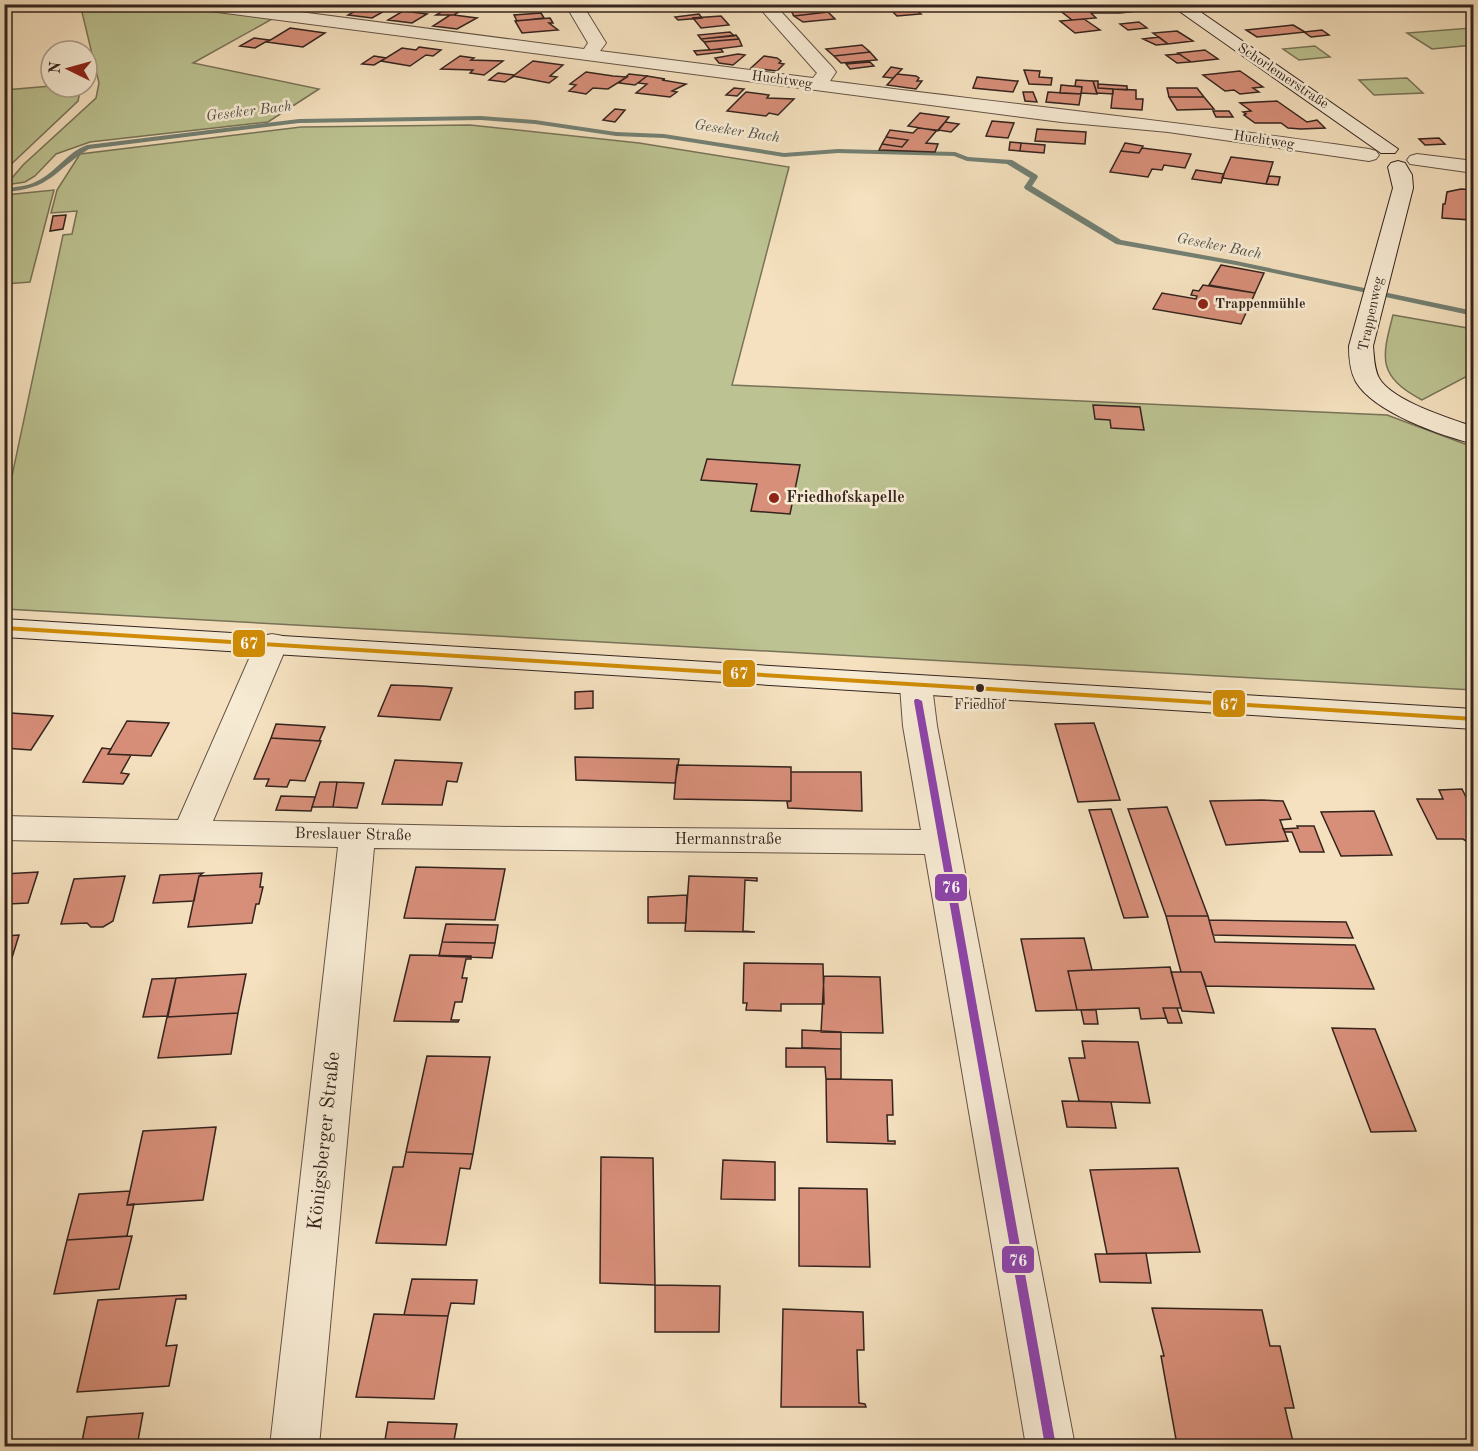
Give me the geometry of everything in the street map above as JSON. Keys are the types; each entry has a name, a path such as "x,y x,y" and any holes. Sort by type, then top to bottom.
{"street":[{"name":"Huchtweg","path":"195,4 1061,116 1168,126 1473,167"},
{"path":"573,4 597,43 589,54"},
{"path":"764,4 826,72 818,85"},
{"name":"Schorlemerstraße","path":"1177,4 1393,158"},
{"name":"Trappenweg","path":"1393,158 1402,175 1403,188 1362,346 1362,364 1372,386 1406,408 1473,436"},
{"path":"4,628 1473,719"},
{"path":"190,832 273,643"},
{"path":"916,686 941,842 1051,1446"},
{"name":"Breslauer Straße","path":"4,828 516,839"},
{"name":"Königsberger Straße","path":"294,1446 357,835"},
{"name":"Hermannstraße","path":"516,839 941,842"}],"green space":[{"path":"84,5 157,5 274,18 193,63 319,89 268,122 90,142 56,154 35,176 25,182 6,185 23,165 95,99 99,99 99,39 88,39 81,8"},
{"path":"1471,28 1473,45 1432,49 1407,33"},
{"path":"1315,46 1330,57 1299,60 1283,49"},
{"path":"1407,78 1423,93 1374,95 1359,80"},
{"path":"39,87 39,99 78,99 5,170 5,90"},
{"path":"470,125 639,143 789,167 732,385 1387,415 1473,447 1473,690 5,609 5,509 63,235 72,234 77,211 51,213 57,190 80,154 301,127"},
{"path":"54,190 30,282 5,284 5,195"},
{"path":"1393,315 1473,329 1473,373 1422,400 1408,391 1397,383 1386,365 1386,344"}],"building":[{"path":"507,4 535,4 538,9 511,11"},
{"path":"592,4 623,4 621,5 623,8 596,10"},
{"path":"1109,4 1120,13 1091,13 1096,18 1072,20 1058,9"},
{"path":"1109,4 1139,4 1147,10 1120,13"},
{"path":"364,6 388,9 372,18 348,15"},
{"path":"822,6 828,12 794,16 790,9"},
{"path":"448,8 465,8 454,15 436,15"},
{"path":"915,9 921,14 897,16 892,11"},
{"path":"403,11 427,14 412,23 388,20"},
{"path":"828,12 835,19 803,22 794,16"},
{"path":"541,13 544,18 517,21 514,15"},
{"path":"699,14 702,18 678,20 675,17"},
{"path":"450,15 477,18 457,29 433,26"},
{"path":"721,16 729,25 701,28 693,18"},
{"path":"550,18 553,23 549,23 558,30 522,33 515,21"},
{"path":"1084,19 1100,30 1075,33 1060,21"},
{"path":"1139,22 1147,28 1128,30 1120,24"},
{"path":"1293,25 1305,32 1257,37 1246,30"},
{"path":"290,28 325,33 303,47 267,42"},
{"path":"1322,30 1329,35 1311,37 1304,32"},
{"path":"1177,31 1193,41 1168,44 1153,33"},
{"path":"730,32 734,36 701,39 698,35"},
{"path":"736,35 739,39 704,42 701,39"},
{"path":"1159,37 1168,44 1156,45 1143,39"},
{"path":"254,38 269,40 255,48 240,46"},
{"path":"739,39 742,46 710,50 704,42"},
{"path":"862,45 870,52 834,56 826,49"},
{"path":"419,47 441,50 433,56 426,55 410,66 381,61 402,48 416,50"},
{"path":"721,49 723,52 697,55 694,51"},
{"path":"1205,50 1218,59 1191,62 1178,53"},
{"path":"870,52 877,60 841,63 834,56"},
{"path":"1179,54 1191,62 1177,63 1166,55"},
{"path":"745,55 733,65 719,63 715,58"},
{"path":"374,56 386,58 374,65 362,64"},
{"path":"460,56 474,58 471,60 503,61 484,75 470,73 473,70 441,69"},
{"path":"764,56 777,58 781,61 779,63 784,64 777,71 751,68"},
{"path":"533,61 563,65 550,76 557,77 549,83 513,76"},
{"path":"870,62 874,66 850,69 846,64"},
{"path":"891,67 902,69 893,78 883,77"},
{"path":"1024,70 1040,71 1039,77 1052,78 1051,85 1029,84"},
{"path":"1240,71 1263,87 1253,88 1259,92 1240,94 1234,90 1225,91 1203,75"},
{"path":"586,72 627,77 608,89 593,88 586,94 569,91 576,85 570,84"},
{"path":"498,73 514,76 505,82 489,80"},
{"path":"629,74 647,76 635,85 619,83"},
{"path":"897,74 916,76 919,78 917,81 922,81 916,89 887,85"},
{"path":"647,76 686,84 672,91 677,92 670,97 636,93 647,84 638,83"},
{"path":"977,77 1018,81 1013,92 973,88"},
{"path":"1076,80 1093,81 1097,94 1081,93 1082,87 1075,86"},
{"path":"1093,81 1098,81 1098,88 1113,89 1113,94 1097,93"},
{"path":"1098,84 1127,86 1127,90 1098,88"},
{"path":"1061,85 1082,87 1081,94 1060,93"},
{"path":"734,88 744,89 737,96 726,95"},
{"path":"1167,88 1197,88 1204,97 1169,97"},
{"path":"1113,89 1136,90 1136,99 1143,99 1142,110 1111,108"},
{"path":"746,92 769,95 767,98 794,99 778,115 769,113 766,116 727,111"},
{"path":"1023,92 1033,92 1037,102 1025,101"},
{"path":"1048,92 1081,94 1079,105 1046,102"},
{"path":"1169,97 1204,97 1214,109 1177,110"},
{"path":"1277,101 1307,122 1317,120 1325,128 1301,129 1288,128 1281,123 1255,123 1243,112 1251,111 1240,103"},
{"path":"615,109 625,110 615,122 603,120"},
{"path":"1213,111 1229,111 1233,117 1216,117"},
{"path":"920,113 949,117 938,131 908,126"},
{"path":"992,121 1014,123 1008,138 986,136"},
{"path":"945,122 959,124 951,132 938,130"},
{"path":"918,128 937,130 926,143 938,144 935,152 879,150 882,144 902,147 908,140 886,137 890,130 913,133"},
{"path":"1037,129 1086,132 1085,144 1035,141"},
{"path":"886,137 908,140 902,147 882,144"},
{"path":"1439,138 1445,144 1425,145 1419,139"},
{"path":"1010,142 1021,143 1020,151 1009,150"},
{"path":"1021,143 1045,145 1044,153 1020,151"},
{"path":"1125,143 1143,146 1139,153 1121,151"},
{"path":"1142,148 1191,154 1185,168 1164,165 1162,170 1152,169 1148,177 1110,172 1121,151 1139,153"},
{"path":"1231,157 1273,162 1266,184 1222,178"},
{"path":"1196,170 1224,174 1221,183 1192,179"},
{"path":"1269,176 1280,177 1278,185 1266,184"},
{"path":"1461,189 1474,190 1474,218 1470,218 1472,220 1442,218 1447,192"},
{"path":"66,215 63,229 50,231 53,216"},
{"path":"1221,265 1264,273 1255,293 1209,285"},
{"name":"Trappenmühle","path":"1203,285 1255,293 1241,324 1153,309 1162,293 1196,299 1197,296 1191,295 1193,290 1199,291"},
{"path":"1093,405 1140,407 1144,430 1111,428 1110,420 1095,419"},
{"name":"Friedhofskapelle","path":"707,459 800,465 790,514 751,511 757,484 701,480"},
{"path":"391,685 452,688 440,720 378,716"},
{"path":"593,691 593,708 575,709 575,692"},
{"path":"11,713 53,716 31,750 4,748 4,723"},
{"path":"127,721 169,723 151,756 108,754"},
{"path":"1094,723 1120,800 1078,802 1055,724"},
{"path":"276,724 325,727 319,741 271,738"},
{"path":"271,738 321,741 305,781 290,780 287,787 266,786 269,779 254,779"},
{"path":"102,748 111,749 108,754 131,755 121,773 129,774 123,784 83,782"},
{"path":"575,757 679,759 675,783 576,780"},
{"path":"395,760 462,763 457,782 447,781 442,805 382,804"},
{"path":"677,765 791,767 791,801 674,799"},
{"path":"791,772 861,772 862,811 788,808 787,802 791,801"},
{"path":"320,782 337,782 333,807 312,807"},
{"path":"337,782 364,783 357,808 333,807"},
{"path":"1462,789 1467,799 1474,799 1474,846 1463,839 1437,839 1417,799 1443,799 1439,790"},
{"path":"281,796 315,797 311,811 276,810"},
{"path":"1210,801 1283,801 1291,819 1280,820 1288,841 1226,845"},
{"path":"1167,807 1208,916 1166,916 1128,809"},
{"path":"1111,809 1148,917 1124,918 1089,810"},
{"path":"1374,811 1392,855 1341,856 1321,812"},
{"path":"1297,826 1314,826 1324,852 1300,852 1292,832 1285,832 1283,829 1298,828"},
{"path":"416,867 505,869 495,920 404,918"},
{"path":"38,872 28,903 9,904 11,899 4,899 4,874"},
{"path":"203,873 199,876 194,901 153,903 160,875"},
{"path":"262,873 260,887 263,887 252,923 188,927 199,876"},
{"path":"125,876 113,921 103,927 91,927 87,923 61,924 74,879"},
{"path":"689,876 757,878 757,881 745,880 743,931 755,932 685,931"},
{"path":"687,895 686,923 648,923 648,897"},
{"path":"1166,916 1208,916 1215,942 1355,945 1374,989 1206,986 1201,972 1181,972"},
{"path":"1209,920 1346,922 1353,938 1213,935"},
{"path":"446,924 498,925 495,943 442,942"},
{"path":"19,935 10,964 4,964 4,936"},
{"path":"1084,938 1092,970 1068,971 1077,1010 1036,1011 1021,939"},
{"path":"442,942 495,943 492,958 439,956"},
{"path":"410,955 471,956 471,959 466,959 462,978 467,978 462,1002 455,1002 451,1020 459,1020 458,1022 394,1021"},
{"path":"744,963 823,964 824,1004 781,1004 781,1011 746,1010 747,1003 743,1003"},
{"path":"1170,967 1181,1008 1163,1008 1166,1018 1141,1019 1139,1008 1077,1010 1068,971"},
{"path":"1171,972 1201,972 1214,1013 1182,1011"},
{"path":"246,974 238,1013 167,1017 176,978"},
{"path":"824,976 880,977 883,1033 821,1032"},
{"path":"176,978 168,1016 143,1017 152,979"},
{"path":"1163,1008 1177,1008 1182,1023 1168,1023"},
{"path":"1081,1010 1096,1010 1098,1024 1084,1024"},
{"path":"238,1013 231,1054 158,1058 167,1017"},
{"path":"1332,1028 1375,1029 1416,1131 1371,1132"},
{"path":"802,1030 841,1032 841,1049 802,1048"},
{"path":"1082,1041 1138,1042 1150,1103 1079,1101 1069,1058 1085,1058"},
{"path":"786,1048 841,1049 841,1079 826,1079 825,1067 786,1067"},
{"path":"427,1056 490,1057 473,1154 406,1152"},
{"path":"826,1079 892,1080 893,1115 887,1115 888,1141 895,1141 895,1144 827,1142"},
{"path":"1062,1101 1111,1102 1116,1128 1067,1127"},
{"path":"216,1127 203,1200 127,1205 143,1131"},
{"path":"406,1152 473,1154 470,1169 460,1168 446,1245 376,1243 393,1167 403,1167"},
{"path":"601,1157 653,1158 655,1285 600,1283"},
{"path":"723,1160 775,1162 775,1200 721,1199"},
{"path":"1178,1168 1200,1252 1107,1254 1090,1170"},
{"path":"799,1188 867,1189 870,1267 799,1266"},
{"path":"130,1191 127,1205 134,1204 127,1236 67,1240 79,1194"},
{"path":"132,1236 119,1289 54,1294 67,1240"},
{"path":"1146,1253 1151,1283 1100,1282 1095,1254"},
{"path":"412,1279 477,1280 474,1304 451,1303 448,1316 404,1315"},
{"path":"655,1285 720,1286 719,1332 655,1332"},
{"path":"186,1295 186,1299 176,1299 166,1346 177,1345 169,1386 77,1392 98,1300"},
{"path":"1152,1308 1262,1310 1270,1346 1280,1346 1294,1408 1285,1408 1294,1446 1177,1445 1161,1356 1164,1356"},
{"path":"783,1309 863,1312 864,1350 857,1350 859,1403 865,1404 866,1407 781,1407"},
{"path":"374,1314 448,1316 434,1399 356,1397"},
{"path":"143,1413 137,1446 81,1446 87,1417"},
{"path":"388,1422 457,1424 453,1446 384,1446"}],"waterway":[{"name":"Geseker Bach","path":"4,190 21,189 43,181 87,147 299,121 481,118 535,122 616,134 664,136 784,155 838,151 955,154 967,159 1009,162 1034,177 1028,187 1119,242 1236,263 1474,314"}],"transit line":[{"name":"67","path":"4,628 1474,719"},
{"name":"76","path":"918,701 1051,1446"}],"place":[{"name":"Trappenmühle","path":"1203,304"},
{"name":"Friedhofskapelle","path":"774,498"},
{"name":"Friedhof","path":"980,688"}]}
